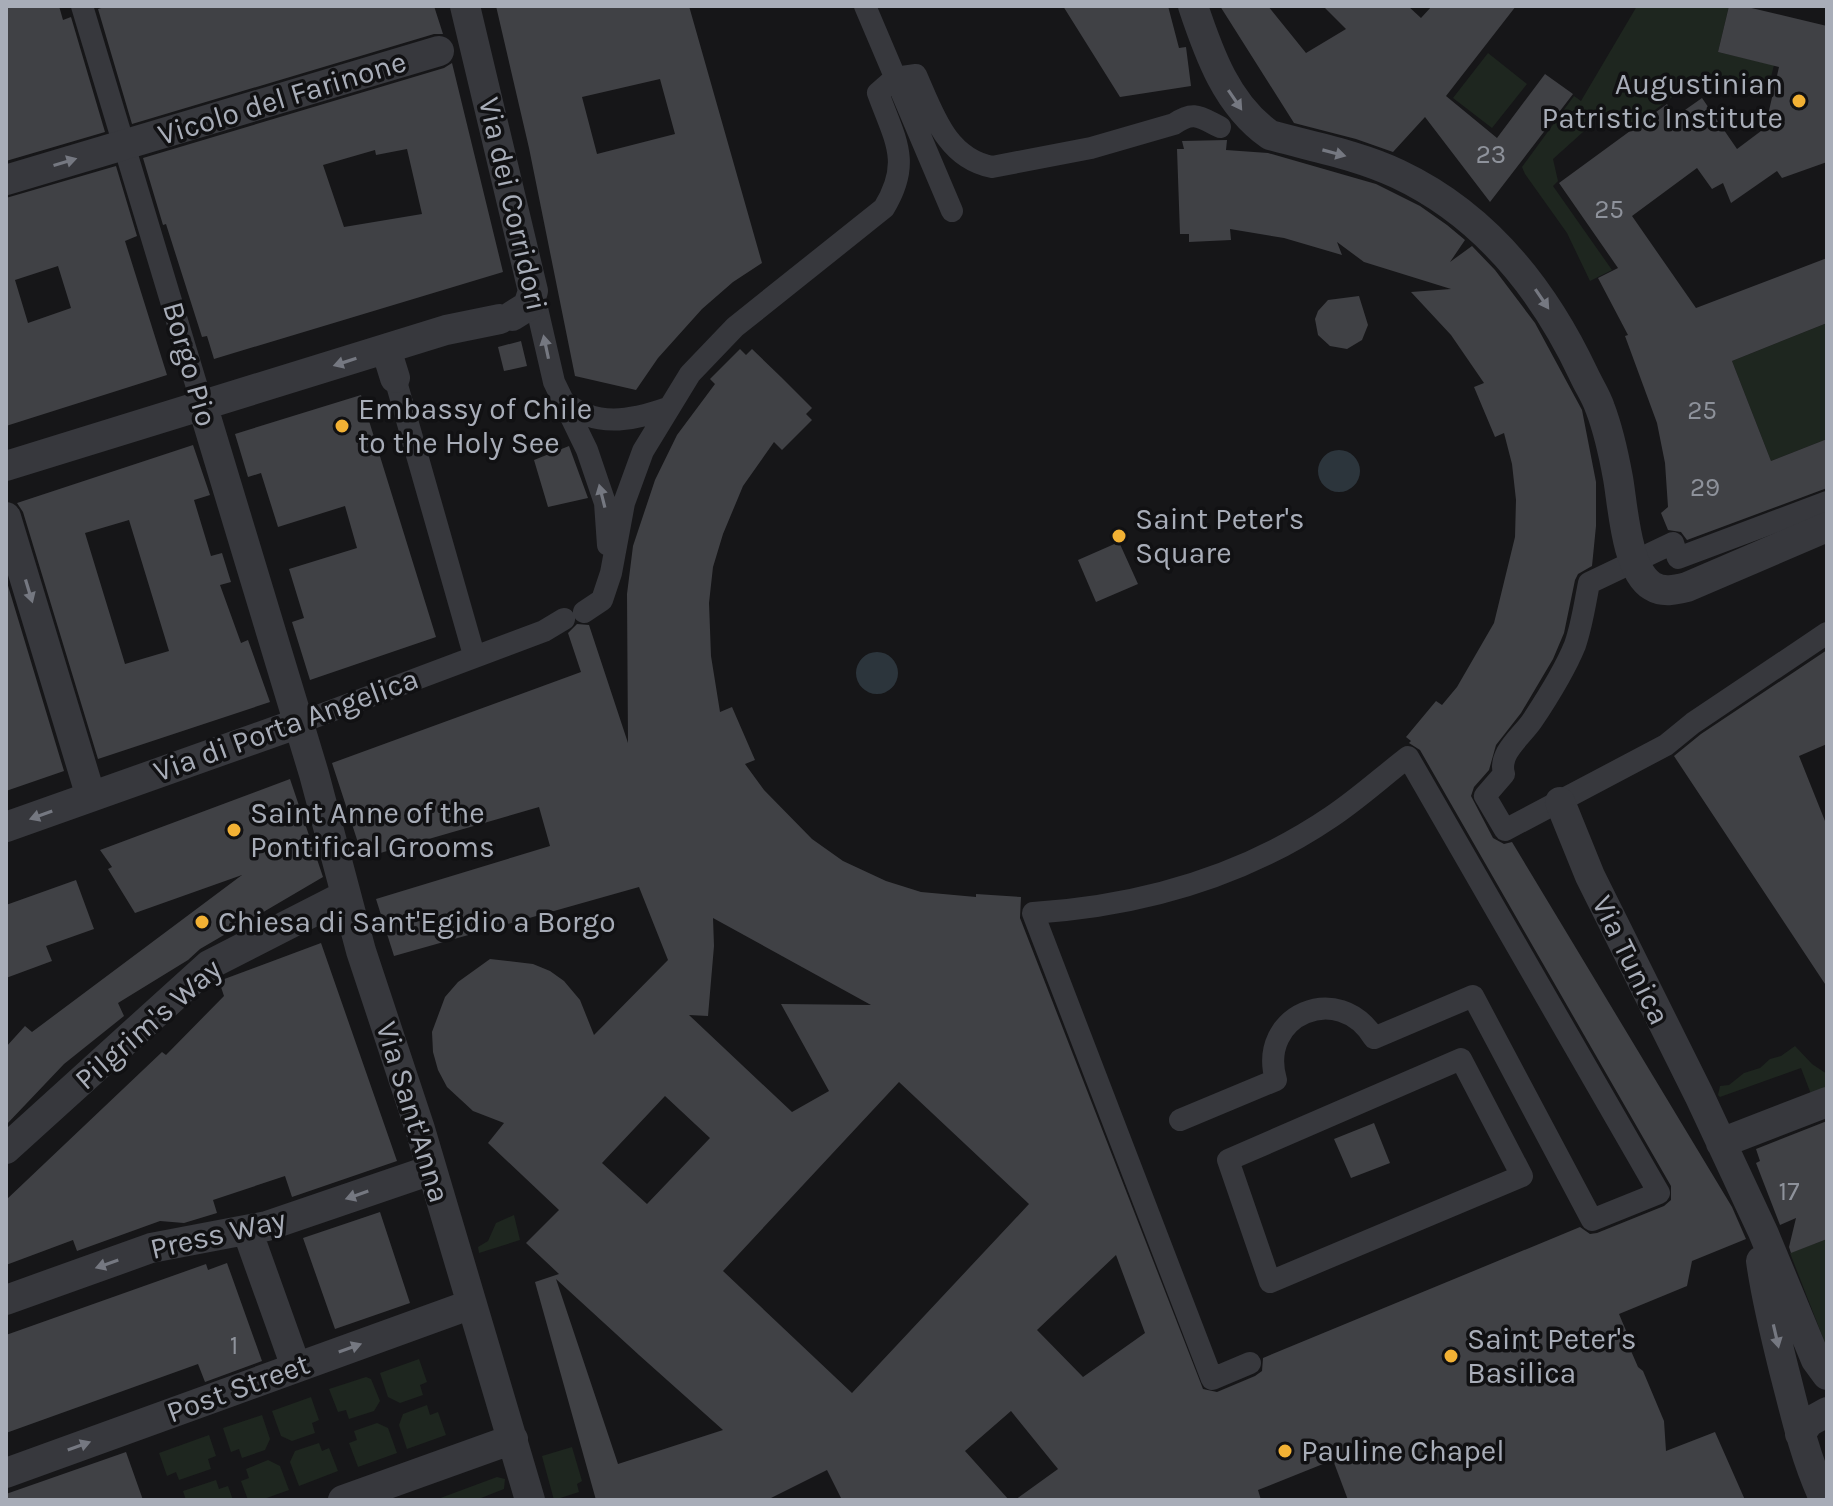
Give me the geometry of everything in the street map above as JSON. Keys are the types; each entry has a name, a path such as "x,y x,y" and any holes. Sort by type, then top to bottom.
{"street":[{"name":"Borgo Pio","path":"82,6 299,723"},
{"name":"Via dei Corridori","path":"465,6 454,47 533,291 554,382 587,450 605,503 611,573"},
{"path":"865,6 952,211"},
{"path":"1193,6 1225,84 1242,110 1261,128 1270,135 1385,169 1426,189 1492,240 1529,280 1570,345 1600,408 1635,561 1644,578 1654,588 1674,590 1687,587 1827,527"},
{"name":"Vicolo del Farinone","path":"6,180 454,47"},
{"path":"895,78 916,75 945,137 965,157 992,167 1091,148 1174,124 1185,116 1193,115 1220,127"},
{"name":"Via di Porta Angelica","path":"6,827 299,723 544,631 602,600 611,573 630,483 650,437 690,374 719,341 884,208 895,190 900,169 899,152 878,93 895,78"},
{"path":"6,466 446,330 506,317 528,306 533,291"},
{"path":"386,349 474,655"},
{"path":"563,401 572,409 613,421 628,420 668,408"},
{"path":"1827,502 1678,558 1673,543 1589,583 1576,642 1564,668 1529,726 1503,758 1501,765 1504,774 1485,796 1505,830 1666,745 1693,723 1827,633"},
{"path":"6,517 91,797"},
{"name":"Via Sant'Anna","path":"299,723 346,895 530,1500"},
{"path":"1180,1120 1276,1080 1273,1062 1276,1044 1284,1028 1305,1012 1332,1008 1349,1013 1364,1023 1374,1038 1473,996 1592,1220 1659,1193 1408,757 1331,817 1240,867 1187,887 1136,900 1085,909 1033,913 1212,1379 1250,1363"},
{"name":"Via Tunica","path":"1560,802 1590,876 1708,1115 1763,1232 1816,1360 1827,1375"},
{"name":"Pilgrim's Way","path":"6,1149 209,965 346,895"},
{"path":"1461,1059 1522,1176 1270,1282 1228,1160 1461,1059"},
{"path":"1721,1143 1827,1102"},
{"name":"Press Way","path":"6,1300 151,1248 267,1226 431,1170"},
{"path":"247,1230 296,1367"},
{"path":"1763,1232 1761,1262 1804,1448 1822,1494"},
{"name":"Post Street","path":"6,1473 472,1304"},
{"path":"1804,1448 1809,1422 1827,1412"},
{"path":"343,1500 513,1439"}],"shaded area":[{"path":"1637,6 1729,6 1718,52 1774,65 1769,85 1759,84 1755,90 1730,75 1723,78 1706,72 1628,130 1597,109 1593,123 1553,159 1558,181 1553,186 1612,270 1590,281 1567,233 1522,167 1574,96 1581,101"},
{"path":"1488,53 1527,84 1492,128 1453,98"},
{"path":"1827,323 1827,439 1771,461 1732,361"},
{"path":"1339,450 1354,456 1360,471 1354,486 1339,492 1324,486 1318,471 1324,456"},
{"path":"877,652 892,658 898,673 892,688 877,694 862,688 856,673 862,658"},
{"path":"1795,1046 1827,1074 1827,1088 1811,1094 1801,1068 1720,1097 1718,1095 1720,1086 1729,1085 1744,1073 1760,1068"},
{"path":"514,1215 520,1240 479,1253 478,1247 488,1241 496,1223"},
{"path":"1827,1239 1827,1348 1790,1253"},
{"path":"419,1359 427,1382 420,1385 423,1395 400,1403 388,1397 380,1373"},
{"path":"366,1377 371,1379 380,1401 374,1411 349,1419 346,1410 338,1412 329,1389"},
{"path":"311,1397 319,1420 312,1423 315,1433 292,1441 281,1436 272,1411"},
{"path":"427,1405 430,1415 438,1412 446,1435 407,1449 399,1425 403,1414"},
{"path":"262,1415 270,1439 265,1450 242,1458 239,1449 231,1452 223,1428"},
{"path":"377,1423 388,1428 397,1453 358,1467 349,1443 357,1440 354,1431"},
{"path":"209,1435 216,1456 208,1459 211,1469 179,1480 176,1472 167,1476 159,1453"},
{"path":"319,1443 322,1451 329,1448 338,1471 299,1486 290,1462 295,1451"},
{"path":"572,1447 582,1481 577,1484 579,1492 554,1500 542,1456"},
{"path":"268,1460 280,1466 289,1490 261,1500 248,1500 241,1481 249,1478 246,1469"},
{"path":"497,1477 505,1479 504,1489 476,1500 435,1500"},
{"path":"216,1480 219,1489 228,1486 233,1500 186,1500 183,1491"}],"building":[{"path":"6,6 59,6 63,20 71,17 105,132 6,161"},
{"path":"108,6 434,6 443,34 434,34 132,124 98,9"},
{"path":"496,6 689,6 762,263 733,282 702,309 658,358 636,390 575,376 529,148","holes":["660,79 675,134 597,154 582,97"]},
{"path":"1063,6 1168,6 1179,48 1186,47 1191,86 1120,97"},
{"path":"1220,6 1268,6 1306,53 1346,29 1323,6 1408,6 1421,18 1432,6 1516,6 1446,96 1497,138 1545,74 1573,94 1490,202 1425,117 1393,152 1294,123"},
{"path":"1729,6 1743,6 1827,26 1827,162 1782,178 1777,171 1731,203 1723,183 1712,189 1697,168 1632,216 1696,308 1827,258 1827,323 1732,361 1771,461 1827,439 1827,488 1687,540 1681,532 1668,530 1661,513 1668,507 1665,463 1657,423 1625,336 1628,335 1598,278 1618,268 1559,183 1667,104 1675,117 1702,98 1737,149 1765,128 1779,67 1718,52"},
{"path":"452,63 503,272 214,359 207,336 202,337 143,158 444,68","holes":["407,149 422,214 344,227 323,165 375,150 376,155"]},
{"path":"1227,140 1226,150 1268,153 1376,184 1420,206 1465,240 1450,262 1472,246 1495,270 1535,323 1582,410 1596,482 1592,566 1578,574 1575,580 1564,633 1553,659 1521,713 1496,745 1489,770 1474,787 1471,796 1493,838 1504,844 1512,842 1732,1207 1746,1239 1692,1261 1687,1286 1619,1314 1628,1344 1664,1421 1666,1451 1715,1432 1745,1500 1348,1500 1333,1460 1258,1490 1261,1500 1015,1500 1058,1469 1011,1411 965,1451 1009,1500 842,1500 827,1470 767,1500 596,1500 535,1282 559,1274 526,1243 559,1210 488,1143 504,1123 473,1111 447,1087 433,1052 432,1032 445,997 458,982 490,959 533,964 564,981 580,1000 594,1035 668,960 639,887 394,956 376,899 550,846 539,807 363,858 332,763 581,672 568,633 577,624 589,625 628,743 627,594 633,546 655,480 677,435 715,384 710,379 740,349 746,355 752,349 781,377 812,408 806,414 812,420 782,450 774,442 743,486 723,534 713,567 709,603 711,656 720,712 732,707 755,760 745,764 764,790 812,839 843,861 886,881 921,892 1021,897 1020,918 1203,1389 1217,1392 1255,1376 1262,1371 1263,1358 1580,1227 1590,1234 1597,1233 1664,1206 1671,1200 1671,1186 1420,750 1406,737 1436,701 1442,705 1457,687 1494,623 1515,537 1516,500 1512,464 1504,433 1495,437 1474,387 1484,383 1451,335 1411,292 1451,289 1364,262 1337,242 1342,255 1284,238 1230,229 1231,240 1189,242 1189,234 1180,234 1177,149 1184,149 1182,141","holes":["713,918 871,1005 781,1004 829,1091 792,1112 689,1015 708,1016 714,946","899,1082 1029,1204 852,1393 723,1271","665,1096 710,1138 647,1204 602,1163","1116,1255 1145,1333 1083,1377 1037,1330","556,1279 639,1355 723,1430 618,1464"]},
{"path":"116,166 137,236 125,241 167,375 6,426 6,198","holes":["58,266 71,308 28,323 15,280"]},
{"path":"1359,296 1368,325 1362,340 1347,349 1330,346 1318,335 1315,319 1318,311 1328,300"},
{"path":"521,341 527,366 504,371 498,347"},
{"path":"361,395 436,637 310,680 292,622 304,618 289,569 357,548 345,506 278,527 261,473 248,477 235,434"},
{"path":"193,445 210,495 194,500 211,556 222,553 231,582 220,585 241,643 248,640 270,702 98,759 23,512 17,503","holes":["129,520 169,651 125,664 85,533"]},
{"path":"569,446 588,498 548,507 534,460"},
{"path":"1119,542 1138,584 1096,602 1078,560"},
{"path":"6,579 64,771 6,791"},
{"path":"1827,650 1827,744 1799,756 1827,826 1827,987 1674,756 1701,734"},
{"path":"290,779 323,877 200,949 188,960 118,1003 124,1016 64,1064 6,1125 6,1047 25,1026 32,1032 242,875 135,913 100,850"},
{"path":"76,880 94,929 46,946 52,961 6,978 6,905"},
{"path":"321,943 397,1161 292,1197 285,1176 213,1200 217,1213 184,1223 160,1221 77,1251 73,1240 6,1265 6,1200 162,1052 166,1055 224,996 219,981"},
{"path":"1827,1121 1827,1239 1791,1253 1789,1247 1796,1218 1780,1225 1756,1163 1760,1161 1756,1149"},
{"path":"1374,1123 1390,1163 1351,1178 1334,1139"},
{"path":"380,1212 410,1303 335,1329 303,1238"},
{"path":"227,1263 262,1361 205,1382 198,1364 6,1433 6,1335 206,1264 208,1270"},
{"path":"126,1452 143,1500 6,1500 6,1494"}],"place":[{"name":"Augustinian Patristic Institute","path":"1799,101"},
{"name":"Embassy of Chile to the Holy See","path":"342,426"},
{"name":"Saint Peter's Square","path":"1119,536"},
{"name":"Saint Anne of the Pontifical Grooms","path":"234,830"},
{"name":"Chiesa di Sant'Egidio a Borgo","path":"202,922"},
{"name":"Saint Peter's Basilica","path":"1451,1356"},
{"name":"Pauline Chapel","path":"1285,1451"}]}
